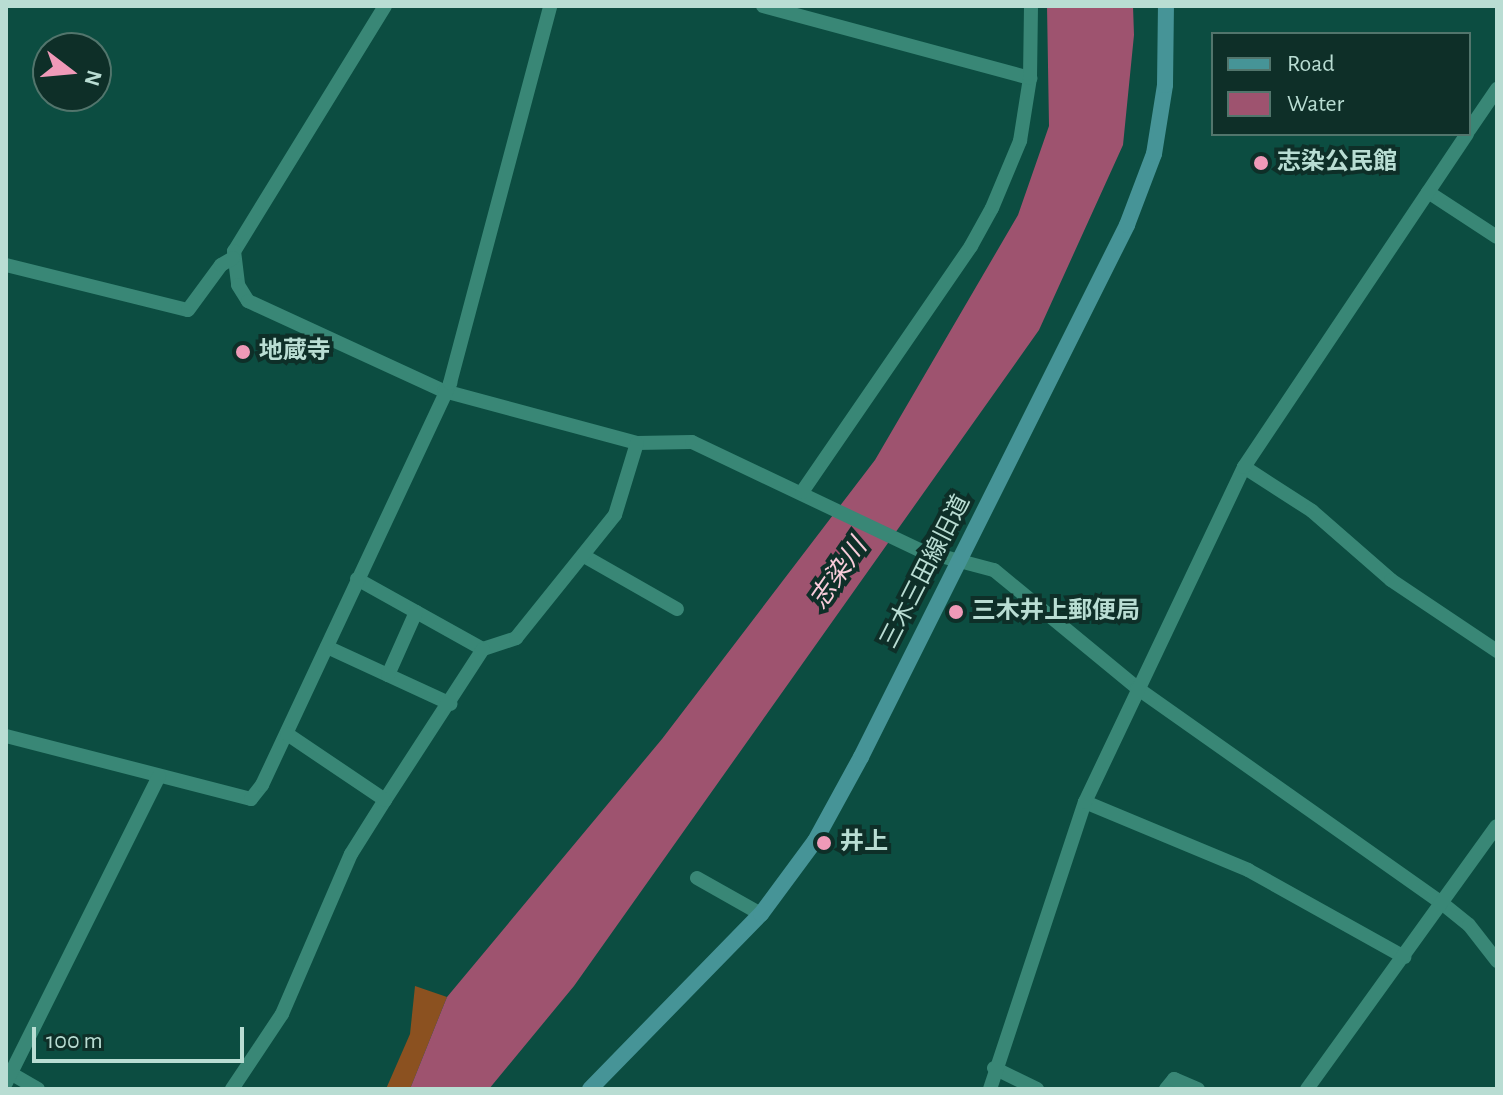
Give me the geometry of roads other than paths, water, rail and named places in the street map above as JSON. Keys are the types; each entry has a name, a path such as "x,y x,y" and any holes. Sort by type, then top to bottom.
{"street":[{"path":"6,265 188,310 221,265 233,258 244,231 385,6"},
{"path":"6,736 251,799 287,734 444,391 550,6"},
{"path":"763,6 1030,78"},
{"path":"802,492 971,246 1020,141 1030,78 1031,6"},
{"name":"三木三田線旧道","path":"590,1089 761,914 815,841 1127,225 1154,154 1165,85 1166,6"},
{"path":"1471,128 1497,89"},
{"path":"990,1089 994,1068 1085,802 1244,467 1465,136"},
{"path":"1428,192 1497,237"},
{"path":"233,258 248,301 444,391 637,443 692,442 922,551 994,570 1137,688 1443,904 1469,925 1497,961"},
{"path":"232,1089 282,1014 351,854 451,704 483,649 516,638 615,515 637,443"},
{"path":"1244,467 1312,511 1391,580 1497,651"},
{"path":"584,556 677,609"},
{"path":"357,579 483,649"},
{"path":"388,675 416,612"},
{"path":"327,647 451,704"},
{"path":"287,734 385,800"},
{"path":"38,1089 9,1078 159,776"},
{"path":"1085,802 1248,870 1404,957"},
{"path":"1307,1089 1497,826"},
{"path":"697,878 761,914"},
{"path":"994,1068 1037,1089"},
{"path":"1166,1089 1174,1079 1198,1089"}],"water":[{"name":"志染川","path":"1047,6 1133,6 1134,35 1123,145 1039,330 574,986 489,1089 410,1089 447,997 662,739 875,460 1018,215 1049,126"}],"place":[{"name":"志染公民館","path":"1261,163"},
{"name":"地蔵寺","path":"243,352"},
{"name":"三木井上郵便局","path":"956,612"},
{"name":"井上","path":"824,843"}]}
